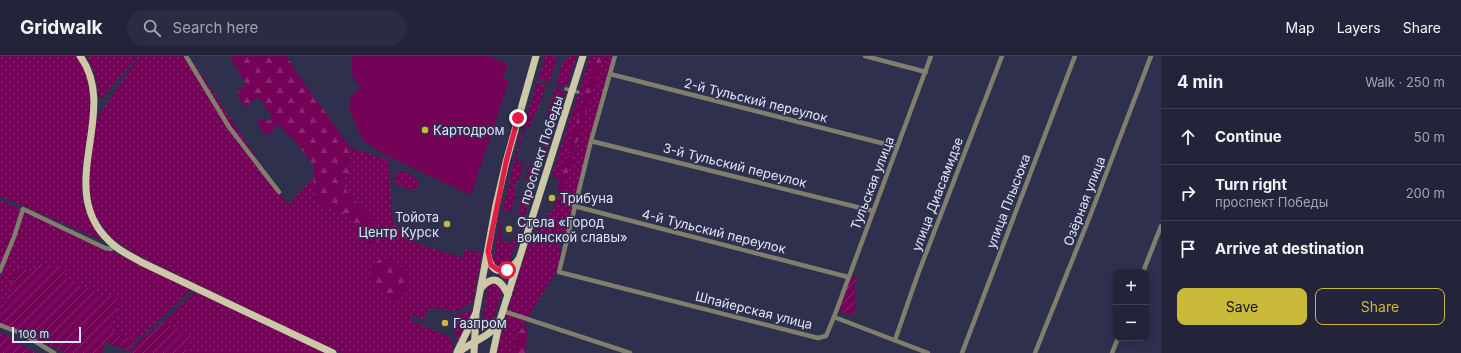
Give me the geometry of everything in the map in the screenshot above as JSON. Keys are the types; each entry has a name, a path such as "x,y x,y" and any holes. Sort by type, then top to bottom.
{"main road":[{"path":"80,56 90,74 94,99 94,114 86,164 86,183 89,209 94,221 107,238 115,246 141,262 333,353"},
{"name":"проспект Победы","path":"476,313 506,162 536,56"},
{"name":"проспект Победы","path":"493,353 500,320 583,56"},
{"path":"488,251 491,265 498,270 507,270 520,258"},
{"path":"481,288 490,281 495,280 501,283 508,295"},
{"path":"474,353 476,313"},
{"path":"458,353 476,313"},
{"path":"458,353 469,344 495,329 500,320"}],"street":[{"path":"186,56 229,127 279,192"},
{"path":"574,206 615,56"},
{"path":"865,56 926,72"},
{"name":"Тульская улица","path":"834,317 931,56"},
{"name":"улица Диасамидзе","path":"895,340 921,266 1002,56"},
{"name":"улица Плысюка","path":"962,353 1075,56"},
{"name":"Озёрная улица","path":"1035,353 1090,216 1151,56"},
{"name":"2-й Тульский переулок","path":"610,74 897,147"},
{"name":"3-й Тульский переулок","path":"591,141 874,211"},
{"name":"Шпайерская улица","path":"574,206 559,272 818,338 826,336 834,317"},
{"name":"4-й Тульский переулок","path":"574,206 848,277"},
{"path":"0,271 14,237 22,209 104,248 111,248 115,246"},
{"path":"1144,269 1161,226"},
{"path":"503,311 630,353"},
{"path":"834,317 928,353"},
{"path":"0,325 23,334 54,353"},
{"path":"1112,353 1117,341"}],"green space":[{"path":"0,56 76,56 83,65 88,77 91,94 91,110 83,161 82,194 90,220 109,243 0,196"},
{"path":"86,56 138,56 102,98 100,98 98,96 95,75"},
{"path":"139,56 189,56 288,205 314,177 313,187 319,204 343,213 370,244 365,211 348,194 342,181 349,175 350,147 388,160 393,223 418,244 463,258 465,249 482,253 473,300 470,304 457,311 431,308 427,312 424,319 411,315 409,320 450,337 454,346 451,353 342,353 137,255 112,238 98,221 93,211 89,183 89,163 97,118"},
{"path":"230,56 287,56 296,72 350,147 349,175 342,181 348,194 365,211 379,229 381,237 378,241 370,244 343,213 319,204 313,187 314,166 296,142 277,124 270,134 265,134 257,123 262,118 270,121 272,117 259,97 244,107 237,92 246,85"},
{"name":"Картодром","path":"352,56 491,56 492,58 508,64 503,78 509,81 471,195 389,157 363,141 350,111 350,100 355,92 363,87 353,78"},
{"path":"545,56 555,56 557,59 549,82 538,79"},
{"path":"570,56 577,56 566,88 556,84 563,61 567,60"},
{"path":"590,56 613,56 565,239 562,239 559,251 562,252 556,272 518,333 515,353 497,353 506,316 526,251 531,242 539,242 542,234 536,229 537,217 546,220 549,211 554,210 560,191 557,188 559,179 552,176"},
{"path":"596,56 603,56 563,189 560,191 557,188"},
{"path":"537,82 546,85 537,112 535,112 530,127 526,126 516,160 523,165 519,180 516,181 514,191 516,193 512,210 508,212 503,211 514,161"},
{"path":"555,88 565,91 524,217 520,217 518,214 522,195 525,194 528,186 525,182 529,167 532,165 538,167 549,133 545,131 550,116 547,115"},
{"path":"399,171 416,178 419,183 417,188 412,190 396,185 395,178"},
{"path":"0,200 21,210 12,237 0,265"},
{"path":"24,211 192,289 145,333 134,341 110,330 121,299 105,296 64,278 66,269 52,268 34,272 18,267 11,290 0,316 0,277"},
{"path":"502,216 501,235 504,242 514,240 521,221 523,222 509,264 505,267 496,264 493,260"},
{"path":"381,258 404,267 408,277 407,285 397,301 390,300 369,278 371,267"},
{"path":"37,262 51,268 53,264 67,269 65,278 104,296 107,293 121,299 110,330 134,341 130,352 106,342 102,353 66,353 0,323 0,316 11,290 9,289 18,267 34,272"},
{"path":"853,276 857,277 855,290 856,305 854,313 851,315 841,312 840,308 849,279"},
{"path":"492,283 497,284 502,290 493,322 481,331 488,285"},
{"path":"195,292 327,353 185,353 191,337 163,322"},
{"path":"471,311 472,313 458,340 454,331 454,321 458,315"},
{"path":"163,322 192,337 185,353 132,353 135,344"},
{"path":"525,326 528,329 525,353 515,353 518,334"},
{"path":"0,332 36,353 0,353"}],"place":[{"name":"Картодром","path":"425,130"},
{"name":"Трибуна","path":"552,198"},
{"name":"Тойота Центр Курск","path":"447,224"},
{"name":"Стела «Город воинской славы»","path":"509,229"},
{"name":"Газпром","path":"445,323"}],"route":[{"path":"507,270 502,271 495,269 491,265 488,251 496,205 518,118"}]}
